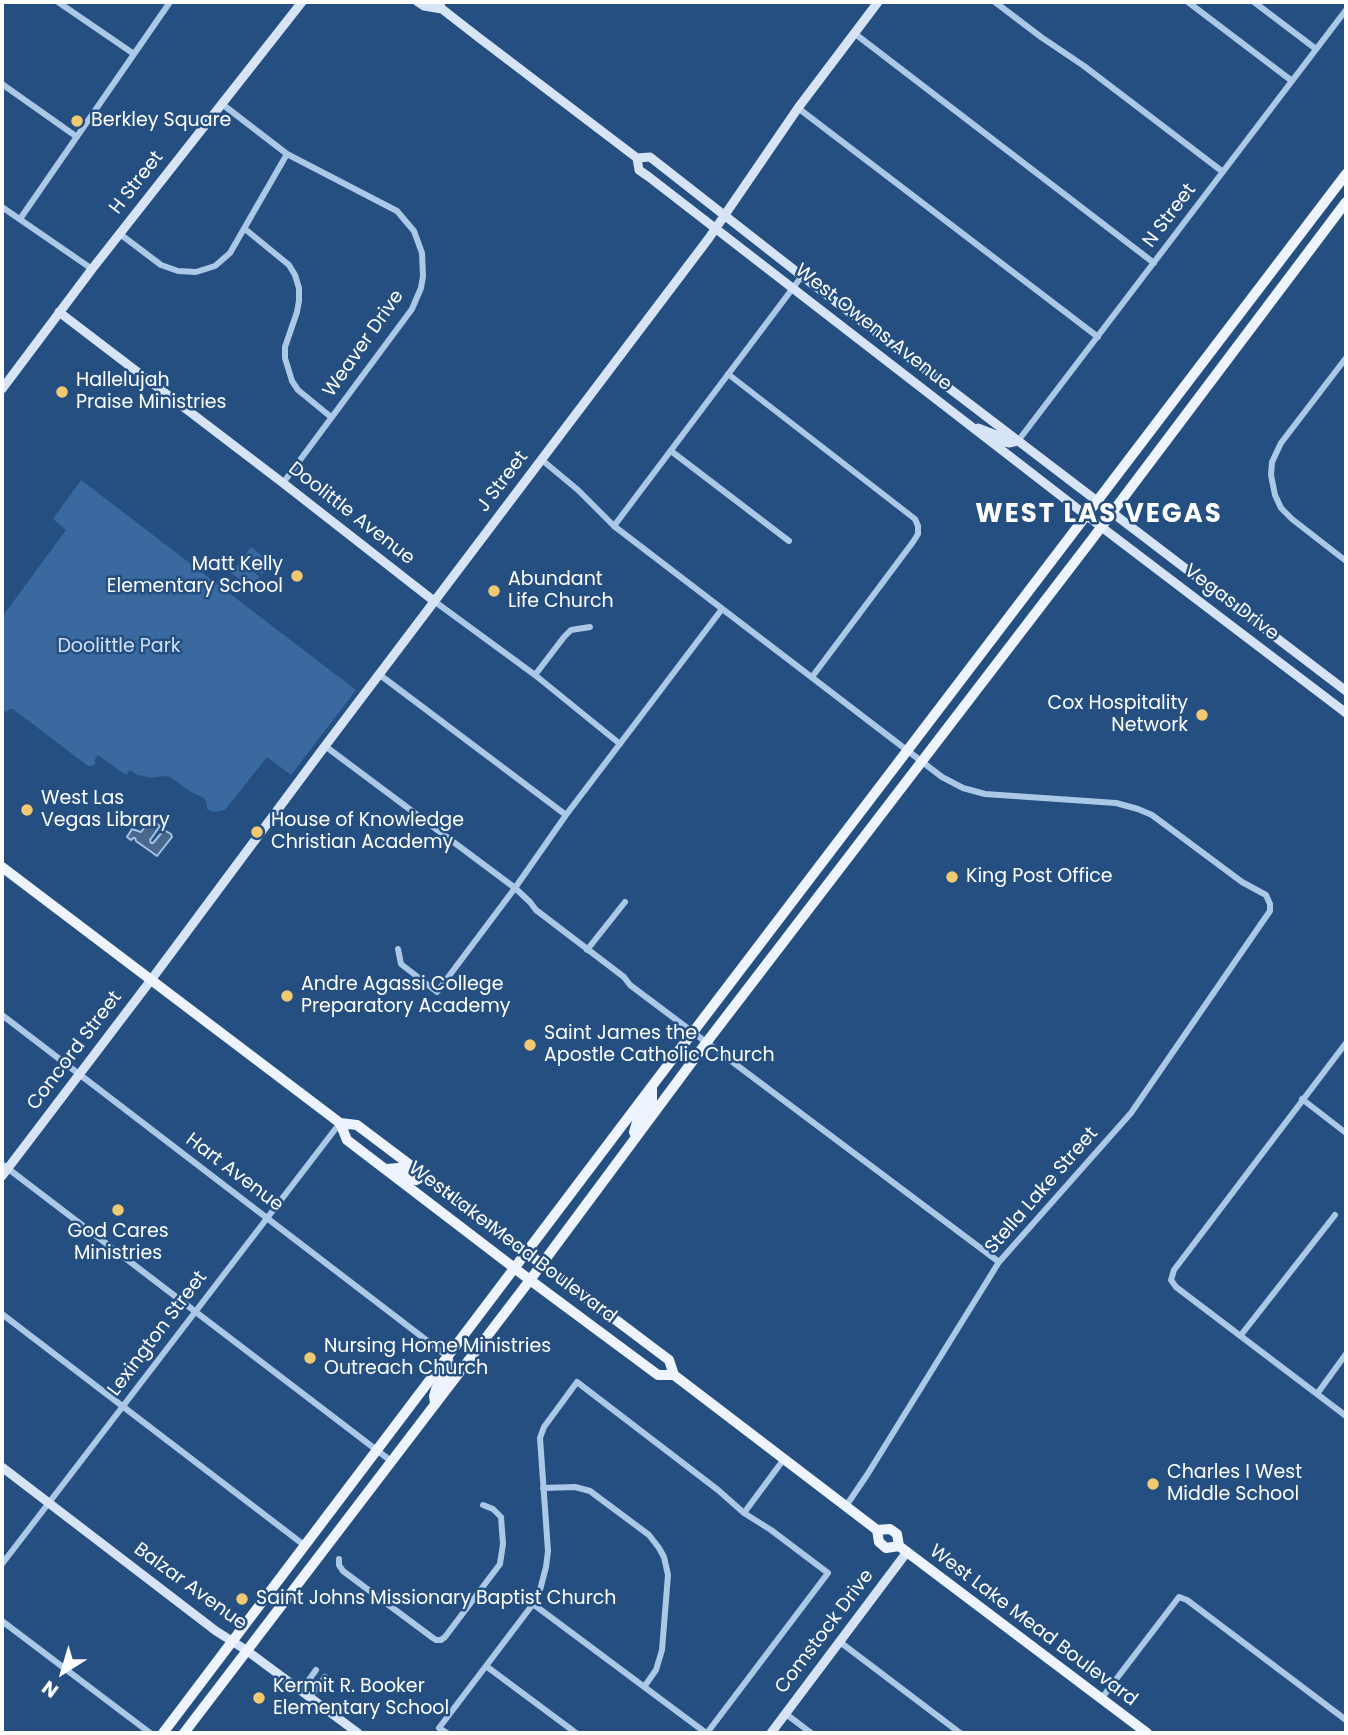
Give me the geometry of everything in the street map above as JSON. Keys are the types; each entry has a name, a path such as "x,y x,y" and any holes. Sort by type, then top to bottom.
{"main road":[{"path":"184,1733 921,762 1346,174"},
{"path":"163,1733 907,752 1346,202"},
{"name":"West Lake Mead Boulevard","path":"2,867 340,1123 356,1125 669,1360 674,1375 877,1530 879,1542 886,1548 903,1549 1147,1733"},
{"path":"636,1137 634,1132 637,1122 652,1100 652,1086"},
{"name":"West Lake Mead Boulevard","path":"340,1123 347,1140 530,1280 658,1376 674,1375"},
{"path":"386,1169 399,1168 416,1180 424,1176"},
{"path":"435,1404 436,1389 450,1367 447,1356"}],"street":[{"path":"58,2 134,54"},
{"path":"20,219 170,2"},
{"name":"H Street","path":"2,389 92,269 302,2"},
{"name":"West Owens Avenue","path":"418,2 424,6 440,5 637,158 649,157 1104,508"},
{"name":"J Street","path":"151,980 716,229 798,108 878,2"},
{"path":"995,2 1223,172"},
{"path":"1188,2 1292,81"},
{"path":"1254,2 1316,49"},
{"name":"N Street","path":"1018,441 1346,10"},
{"path":"854,33 1154,263"},
{"path":"2,84 78,136"},
{"name":"Weaver Drive","path":"222,104 287,154 397,211 414,231 422,253 421,288 412,309 283,482"},
{"path":"798,108 1098,337"},
{"path":"120,234 161,265 185,272 196,272 215,266 230,253 287,154"},
{"name":"West Owens Avenue","path":"637,158 639,170 1094,521"},
{"path":"2,206 92,269"},
{"path":"245,229 289,265 295,275 299,300 285,347 285,358 292,381 298,390 331,417"},
{"path":"614,526 802,276"},
{"name":"Doolittle Avenue","path":"59,312 534,675 620,744"},
{"path":"895,367 905,354"},
{"path":"1346,358 1281,443 1272,462 1272,485 1282,508 1346,561"},
{"path":"728,374 915,519 918,526 914,542 812,677"},
{"path":"967,423 996,435 1005,442 1018,441"},
{"path":"671,451 789,541"},
{"path":"542,460 578,490 614,526 921,762"},
{"name":"Vegas Drive","path":"1104,508 1346,691"},
{"name":"Vegas Drive","path":"1094,521 1346,713"},
{"path":"398,949 401,964 437,992 566,815 723,609"},
{"path":"534,675 571,631 590,627"},
{"path":"380,675 566,815"},
{"path":"325,746 515,888 536,910 706,1043 999,1262"},
{"name":"Stella Lake Street","path":"846,1506 999,1262 1131,1113 1270,911 1266,895 1242,882 1152,815 1138,809 1115,803 985,794 942,778 921,762"},
{"path":"587,950 625,902"},
{"name":"Concord Street","path":"4,1170 151,980"},
{"name":"Hart Avenue","path":"2,1015 447,1356"},
{"path":"1346,1043 1171,1277 1172,1283 1346,1416"},
{"path":"1302,1099 1346,1133"},
{"name":"Lexington Street","path":"2,1563 340,1123"},
{"path":"4,1170 391,1461"},
{"path":"1241,1335 1335,1216"},
{"path":"2,1314 304,1545"},
{"path":"1317,1394 1346,1354"},
{"path":"447,1733 439,1728 533,1604 540,1590 547,1567 548,1551 540,1438 544,1427 577,1382 744,1513 828,1573 706,1733 533,1604"},
{"path":"744,1513 785,1460"},
{"name":"Balzar Avenue","path":"2,1467 216,1631 358,1733"},
{"path":"543,1488 575,1487 590,1491 649,1535 664,1557 668,1575 662,1650 656,1670 644,1687"},
{"path":"340,1559 339,1565 343,1571 433,1638 441,1640 453,1628 500,1564 503,1544 501,1517 493,1508 483,1505"},
{"name":"Comstock Drive","path":"771,1733 840,1642 903,1549"},
{"path":"1101,1699 1179,1597 1187,1600 1346,1720"},
{"path":"2,1621 150,1733"},
{"path":"840,1642 960,1733"},
{"path":"486,1666 576,1733"},
{"path":"301,1691 316,1670"},
{"path":"310,1697 325,1677"},
{"path":"786,1714 811,1733"}],"green space":[{"name":"Doolittle Park","path":"81,480 356,690 291,775 267,757 225,810 213,812 207,809 204,798 170,777 139,776 130,770 126,775 98,755 94,761 96,763 88,766 13,709 6,712 2,710 2,617 66,530 53,519"},
{"path":"251,547 271,563 262,574 242,559"},
{"path":"240,562 260,577 251,588 231,573"}],"shaded area":[{"path":"151,819 160,826 150,840 151,843 164,830 172,837 157,856 135,838 131,840 127,837 132,829 141,832"}],"place":[{"name":"Berkley Square","path":"77,121"},
{"name":"Hallelujah Praise Ministries","path":"62,392"},
{"name":"Matt Kelly Elementary School","path":"297,576"},
{"name":"Abundant Life Church","path":"494,591"},
{"name":"Cox Hospitality Network","path":"1202,715"},
{"name":"West Las Vegas Library","path":"27,810"},
{"name":"House of Knowledge Christian Academy","path":"257,832"},
{"name":"King Post Office","path":"952,877"},
{"name":"Andre Agassi College Preparatory Academy","path":"287,996"},
{"name":"Saint James the Apostle Catholic Church","path":"530,1045"},
{"name":"God Cares Ministries","path":"118,1210"},
{"name":"Nursing Home Ministries Outreach Church","path":"310,1358"},
{"name":"Charles I West Middle School","path":"1153,1484"},
{"name":"Saint Johns Missionary Baptist Church","path":"242,1599"},
{"name":"Kermit R. Booker Elementary School","path":"259,1698"}],"district":[{"name":"WEST LAS VEGAS","path":"1099,515"}]}
